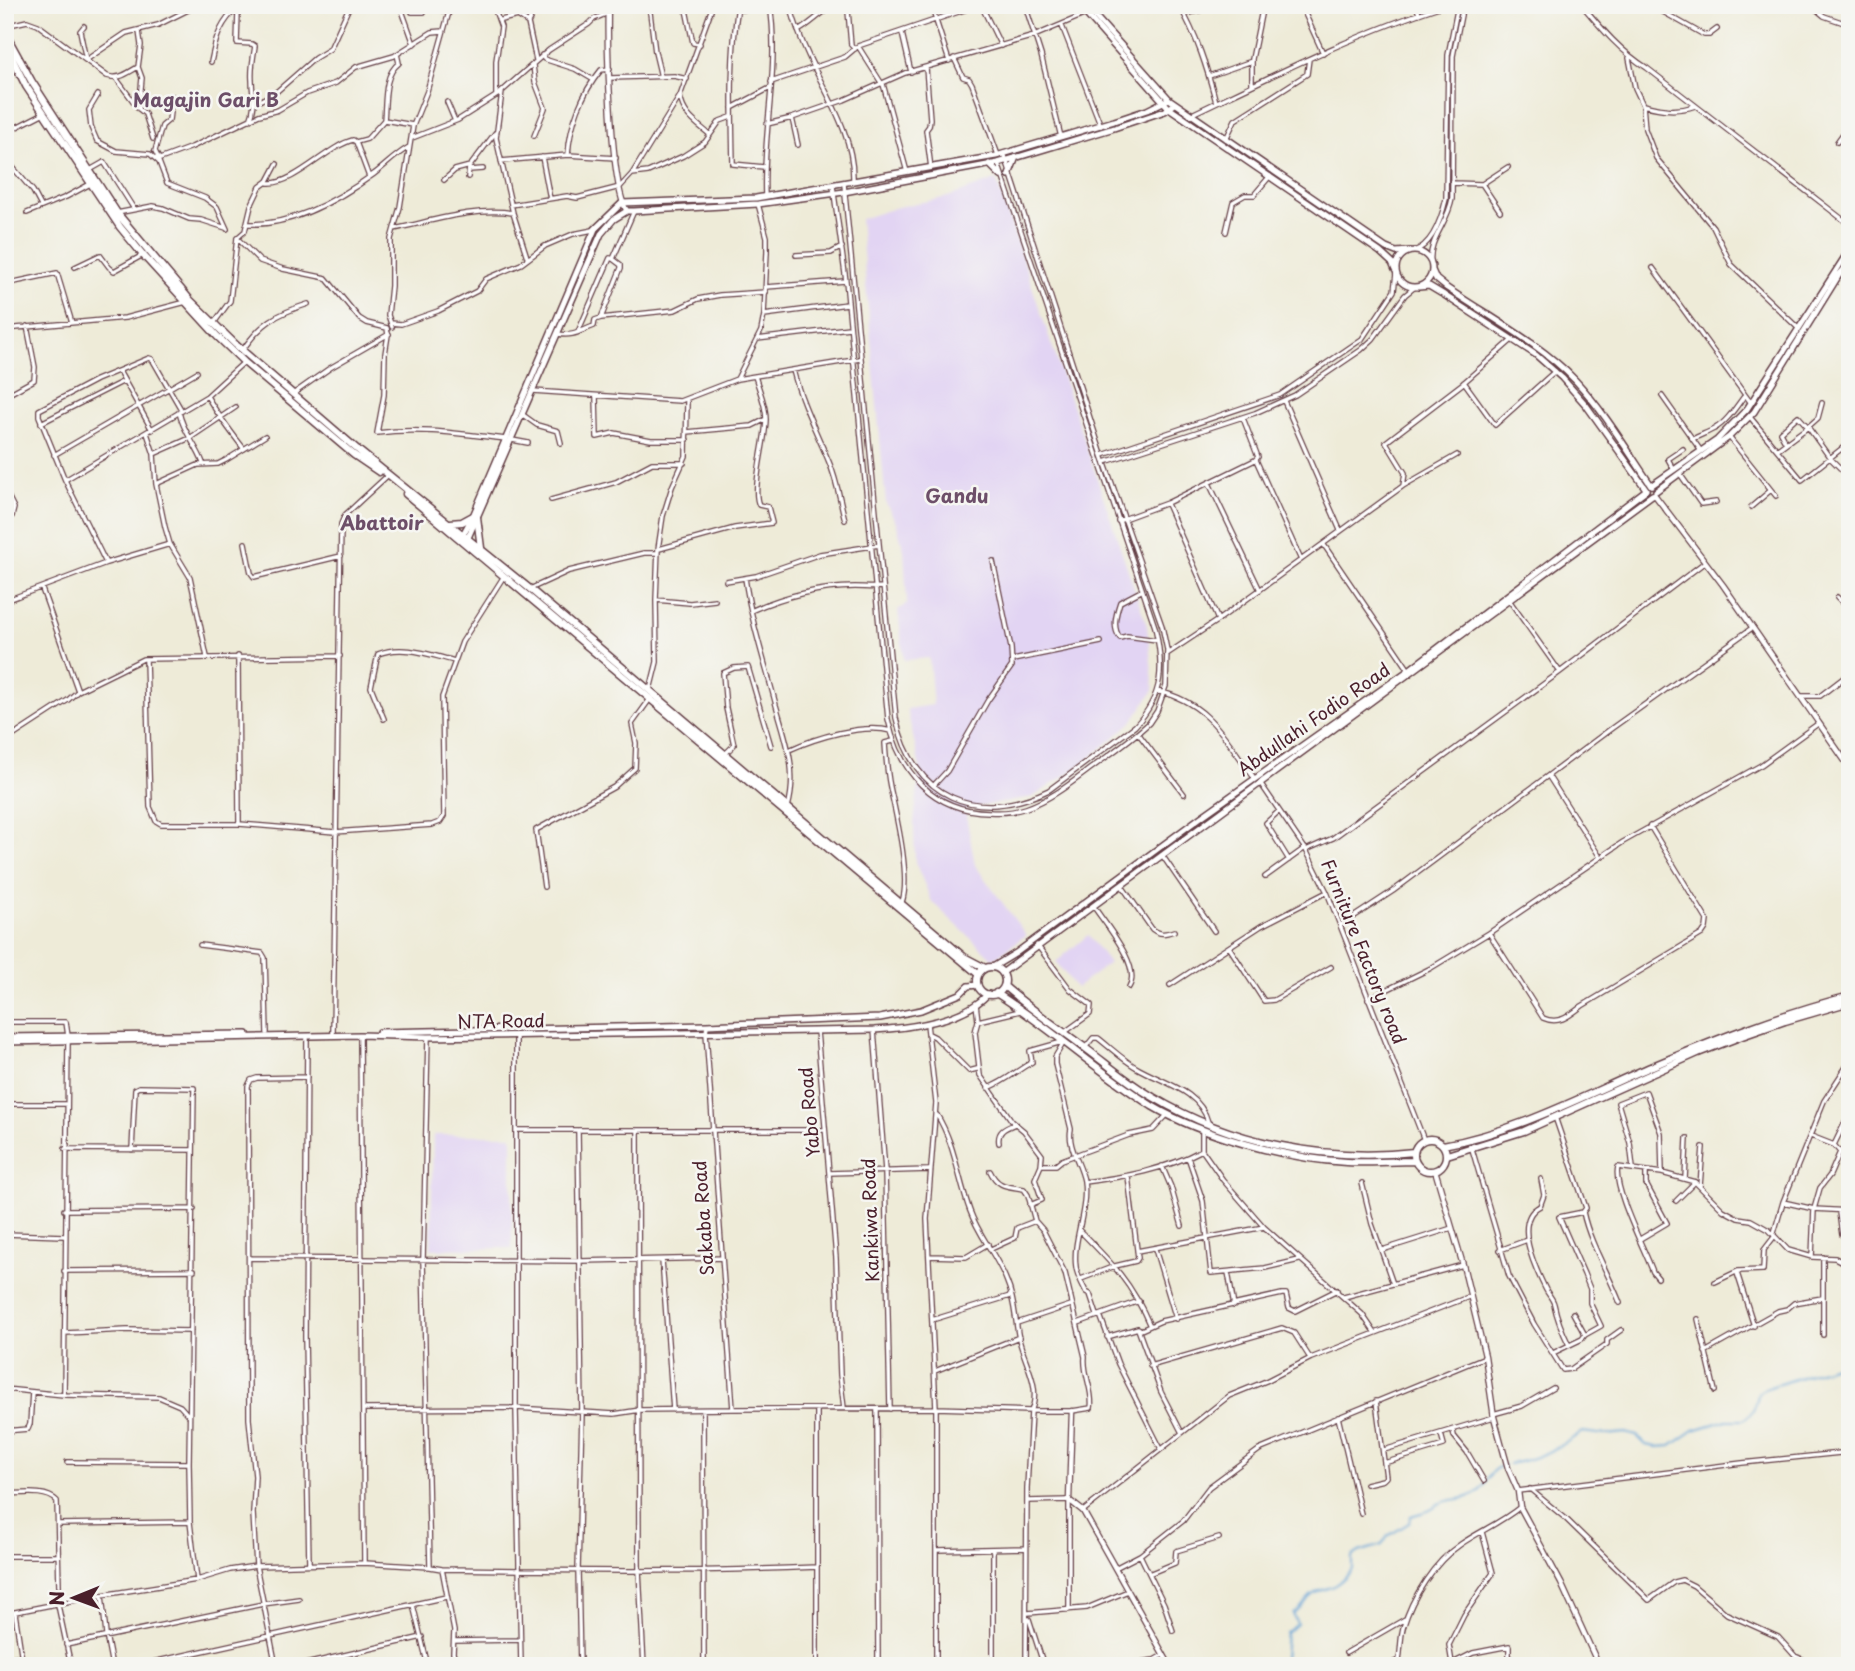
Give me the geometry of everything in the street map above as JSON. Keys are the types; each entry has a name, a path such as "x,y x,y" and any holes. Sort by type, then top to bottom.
{"main road":[{"path":"1078,5 1166,101 1175,104 1386,248 1396,252 1412,251 1424,254 1436,279 1447,289 1538,349 1574,380 1654,494"},
{"path":"1085,5 1169,108 1380,252 1392,263 1403,284 1429,286 1438,290 1555,371 1586,405 1649,487"},
{"path":"6,34 26,86 120,226 143,255 244,362 354,455 464,539 504,576 978,974"},
{"path":"5,44 117,213 190,300 242,351 358,450 450,523 464,539 482,550 530,589 964,957 985,968"},
{"path":"508,439 601,234 614,219 631,211 758,204 844,192 989,164 1000,157 1166,101"},
{"path":"464,539 595,229 622,203 765,196 1000,157 1016,157 1111,129 1175,104"},
{"path":"1009,175 1016,157"},
{"path":"989,164 1001,176"},
{"name":"Abdullahi Fodio Road","path":"993,967 1409,670 1649,487 1701,451 1732,425 1751,403 1850,249"},
{"path":"1396,272 1401,256 1412,251"},
{"name":"Abdullahi Fodio Road","path":"1002,973 1729,437 1761,404 1839,275 1850,262"},
{"path":"1417,287 1428,280 1432,270"},
{"path":"450,523 475,517"},
{"path":"475,517 482,550"},
{"path":"1414,1152 1388,1155 1321,1153 1205,1127 1151,1096 1064,1033 1004,986 1002,973 993,967 985,968 978,974 978,985 984,993 992,994 1024,1010 1132,1093 1168,1114 1205,1127 1302,1158 1349,1162 1415,1161"},
{"name":"NTA Road","path":"5,1042 707,1025 880,1018 921,1010 960,994 968,986 978,985"},
{"path":"992,994 1004,986"},
{"name":"NTA Road","path":"5,1037 428,1037 874,1030 927,1024 976,1004 992,994"},
{"path":"1443,1145 1471,1140 1520,1125 1749,1027 1850,996"},
{"path":"1447,1155 1443,1145 1434,1139 1424,1140 1417,1145 1414,1152 1415,1161 1420,1168 1435,1170 1441,1167 1447,1155 1524,1131 1720,1045 1785,1021 1850,1002"}],"street":[{"path":"86,60 126,33 139,32 158,25 198,5"},
{"path":"218,5 232,13 238,12 237,43 255,46 251,86 255,103 250,120"},
{"path":"400,5 414,44"},
{"path":"412,5 412,12 415,13 424,12 425,6 449,12"},
{"path":"393,325 388,315 391,285 389,249 414,125 453,5"},
{"path":"493,5 500,20 496,96"},
{"path":"536,60 528,23 538,5"},
{"path":"578,332 610,258 613,259 631,211 622,203 616,158 608,5"},
{"path":"649,5 655,52 662,77"},
{"path":"685,5 693,43 700,44"},
{"path":"511,205 567,196 577,198 620,187 632,174 680,96 713,5"},
{"path":"790,5 798,31 833,103 849,153 853,182"},
{"path":"798,31 821,15 823,8 835,5"},
{"path":"844,5 848,11 851,45 883,84 907,172"},
{"path":"931,5 949,61"},
{"path":"771,82 845,57 856,48 980,5 1001,46"},
{"path":"1025,5 1041,55 1061,137"},
{"path":"1179,5 1209,76 1216,102"},
{"path":"1185,14 1223,5"},
{"path":"1252,84 1252,61 1263,5"},
{"path":"1301,5 1323,53"},
{"path":"1416,5 1419,14"},
{"path":"1190,115 1309,59 1446,5"},
{"path":"1412,251 1423,247 1427,242 1440,219 1446,199 1448,55 1458,5"},
{"path":"1430,262 1432,246 1450,211 1453,183 1453,55 1463,5"},
{"path":"1582,5 1616,46 1628,56 1850,225"},
{"path":"1655,5 1704,36 1717,29"},
{"path":"1811,5 1824,16 1850,26"},
{"path":"764,167 733,164 731,65 736,42 737,7 770,6 773,32 764,167 765,196"},
{"path":"255,103 275,93 315,58 330,50 348,7"},
{"path":"211,62 221,26 232,13"},
{"path":"412,138 455,121 496,96 542,55 594,19 608,13"},
{"path":"767,124 792,118 911,72 1034,36 1086,14"},
{"path":"500,20 518,16 528,23"},
{"path":"5,26 27,21 38,25 107,76 123,76 138,67"},
{"path":"84,26 80,31 86,60"},
{"path":"1062,26 1101,125"},
{"path":"159,161 278,110 307,93 336,83 356,67 397,54 432,33 443,31"},
{"path":"139,32 141,45 138,67 142,78 139,109"},
{"path":"902,32 911,72"},
{"path":"266,183 273,183 315,164 340,143 367,139 384,120 383,102 389,78 394,66 399,63 397,54"},
{"path":"542,55 544,59 578,70 593,80"},
{"path":"1628,56 1635,88 1643,105 1644,129 1656,158 1713,227 1731,264 1797,328"},
{"path":"834,186 893,741 902,762 924,787 945,804 975,812 1007,813 1023,809 1051,798 1154,718 1164,692 1167,654 1162,626 1009,175 972,84 969,79 962,77 954,58"},
{"path":"1226,139 1235,120 1307,74 1309,59"},
{"path":"1209,76 1252,61"},
{"path":"533,65 535,82 545,108 534,136"},
{"path":"926,68 930,119 926,130 930,168"},
{"path":"568,155 572,121 601,69 610,69"},
{"path":"116,78 145,114 153,139"},
{"path":"610,78 687,79"},
{"path":"732,108 771,88"},
{"path":"502,92 496,131 513,213 528,257"},
{"path":"98,95 89,110 91,127 97,141 116,150 149,154 159,161"},
{"path":"117,213 153,206 227,229 217,207 205,198 167,183 155,151 162,126 169,120 172,96"},
{"path":"680,96 681,108 709,134"},
{"path":"447,102 455,121"},
{"path":"1643,105 1663,110 1684,110 1695,106"},
{"path":"5,132 45,112"},
{"path":"632,174 648,172 677,160 699,147 720,121 731,117"},
{"path":"792,118 798,145"},
{"path":"384,120 414,125"},
{"path":"1837,142 1850,124"},
{"path":"468,177 469,168 496,131"},
{"path":"356,142 369,177"},
{"path":"248,224 290,220 341,197 409,147"},
{"path":"502,161 568,155 616,158"},
{"path":"542,157 550,200"},
{"path":"844,184 895,718 900,738 908,757 933,785 949,797 976,805 1005,805 1042,793 1135,726 1147,712 1157,691 1161,666 1157,640 1142,591 1001,176 1000,157"},
{"path":"90,170 104,162 134,210"},
{"path":"10,164 33,191 41,206"},
{"path":"214,323 230,301 237,239 245,231 251,206 260,187 266,183 277,164"},
{"path":"1453,183 1482,184 1508,167"},
{"path":"444,180 455,170 483,169"},
{"path":"1226,232 1233,202 1245,195 1254,195 1270,176"},
{"path":"27,213 92,183"},
{"path":"1482,184 1500,211"},
{"path":"737,379 747,354 757,339 764,315 767,237 758,204"},
{"path":"394,229 479,212 495,210 513,213"},
{"path":"293,394 330,368 388,335 393,325 425,316 458,301 477,291 486,279 521,264 528,257 562,238 595,229"},
{"path":"237,239 260,261 326,278 359,318 387,328 384,395 377,433 401,430 443,431 528,443"},
{"path":"796,255 831,253 842,247"},
{"path":"75,267 100,255 114,271 143,255"},
{"path":"601,318 621,268 613,259"},
{"path":"1653,268 1751,403"},
{"path":"1096,457 1280,395 1362,339 1394,291 1396,272"},
{"path":"5,284 57,273 72,323"},
{"path":"556,334 570,336 594,326 595,320 601,318 676,310 698,299 846,281"},
{"path":"1098,464 1284,401 1361,350 1373,339 1405,295 1417,287"},
{"path":"5,329 125,318 186,302"},
{"path":"242,351 267,321 285,311 308,304"},
{"path":"764,315 847,304"},
{"path":"5,396 34,380 35,367 27,326"},
{"path":"757,339 849,328"},
{"path":"1403,486 1405,473 1386,442 1464,382 1512,340"},
{"path":"106,563 54,455 39,416 42,408 96,380 152,359 181,411 182,424 203,463"},
{"path":"531,391 687,401 737,379 860,359"},
{"path":"65,480 207,396 244,362"},
{"path":"793,370 799,396 808,410 816,436 837,483 845,520"},
{"path":"119,371 152,430"},
{"path":"1464,382 1495,425 1555,371"},
{"path":"54,455 197,372"},
{"path":"530,589 569,572 658,551 736,528 772,523 768,507 759,505 755,495 766,419 755,376"},
{"path":"41,423 124,381"},
{"path":"207,396 244,449"},
{"path":"596,396 597,437 614,433 658,441 687,440"},
{"path":"1662,396 1701,451"},
{"path":"1693,439 1721,424 1745,396"},
{"path":"650,691 657,662 658,551 663,516 672,487 684,463 687,401"},
{"path":"1284,401 1340,530"},
{"path":"1778,449 1818,418 1822,403"},
{"path":"154,454 190,438 236,407"},
{"path":"521,414 537,425 558,431 561,443"},
{"path":"1786,443 1780,432 1797,416 1830,458 1850,478"},
{"path":"1118,521 1167,503 1255,460 1258,457 1242,417"},
{"path":"1750,417 1802,480 1850,442"},
{"path":"687,432 752,426 766,419"},
{"path":"147,433 154,454 156,484 170,544 190,578 207,657"},
{"path":"156,484 203,463 218,464 265,436"},
{"path":"1729,437 1776,496"},
{"path":"1674,470 1668,458 1683,449"},
{"path":"1167,654 1261,590 1403,486 1457,455"},
{"path":"1255,460 1301,560"},
{"path":"551,500 616,482 652,463 684,463"},
{"path":"1680,474 1701,504 1716,502"},
{"path":"333,1033 341,524 345,515 386,477"},
{"path":"1209,483 1261,590"},
{"path":"1751,508 1771,489"},
{"path":"5,490 14,508 12,516"},
{"path":"1654,494 1706,562 1850,768"},
{"path":"1167,503 1218,620"},
{"path":"245,543 254,577 341,556"},
{"path":"5,601 106,563 170,544"},
{"path":"726,581 756,576 820,554 878,545"},
{"path":"1324,545 1409,670"},
{"path":"933,785 947,771 988,700 1012,666 993,561"},
{"path":"1265,877 1305,849 1333,838 1706,562"},
{"path":"146,659 150,807 161,824 239,824 335,832 432,825 440,822 444,816 442,697 462,642 504,576"},
{"path":"745,578 753,621 792,762 793,790 788,809"},
{"path":"752,610 815,591 883,587"},
{"path":"41,589 78,691"},
{"path":"1142,591 1120,602 1116,633 1120,638 1157,640"},
{"path":"1838,597 1850,610"},
{"path":"656,600 690,603 715,600"},
{"path":"1508,600 1560,672"},
{"path":"1341,925 1393,891 1752,628"},
{"path":"1013,660 1101,642"},
{"path":"384,719 371,687 378,654 391,649 455,661"},
{"path":"239,656 239,824"},
{"path":"5,741 78,691 146,659 340,656"},
{"path":"724,755 734,745 726,708 723,673 744,665 748,667 771,746"},
{"path":"1801,696 1820,696 1850,673"},
{"path":"1157,691 1194,705 1216,723 1255,779"},
{"path":"544,887 536,830 614,787 635,768 636,743 632,724 650,699"},
{"path":"1368,999 1431,968 1489,933 1600,857 1760,765 1819,723"},
{"path":"789,750 807,742 839,734 880,728 891,731"},
{"path":"1138,733 1184,794"},
{"path":"893,741 885,743 905,876 905,892 901,904"},
{"path":"1074,772 1078,777"},
{"path":"1549,777 1600,857"},
{"name":"Furniture Factory road","path":"1261,784 1305,849 1326,892 1424,1140"},
{"path":"1279,811 1266,822 1289,860"},
{"path":"1489,933 1543,1018 1555,1021 1564,1019 1581,1006 1702,934 1707,920 1650,826"},
{"path":"1162,855 1214,931"},
{"path":"1121,884 1152,929 1165,934 1174,931"},
{"path":"1170,985 1271,920 1326,892"},
{"path":"1093,905 1131,965 1132,983 1129,988"},
{"path":"200,945 262,953 265,958 267,1034"},
{"path":"1037,945 1070,989 1091,1004 1090,1014 1064,1033"},
{"path":"1229,947 1264,1001 1274,1000 1331,967"},
{"path":"976,1004 977,1069 1015,1124 1040,1151 1041,1165 1035,1178 1042,1200 1030,1205"},
{"path":"978,1021 1024,1010"},
{"path":"5,1021 66,1021 64,1395"},
{"path":"927,1024 936,1113 927,1219 936,1408 936,1666"},
{"name":"Sakaba Road","path":"707,1025 711,1131 733,1409"},
{"name":"Kankiwa Road","path":"874,1030 885,1171 890,1409"},
{"name":"Yabo Road","path":"817,1031 829,1173 930,1170"},
{"path":"929,1034 969,1071 977,1069"},
{"path":"360,1035 364,1563"},
{"path":"516,1035 516,1408 521,1666"},
{"path":"307,1036 309,1563"},
{"path":"428,1037 424,1259 430,1567"},
{"path":"1084,1048 1093,1038 1098,1038 1137,1068 1188,1094 1199,1103 1205,1127 1202,1150 1223,1180 1264,1227 1362,1314 1375,1333"},
{"path":"988,1088 1004,1082 1032,1062 1030,1051 1064,1042"},
{"path":"1064,1042 1055,1057 1055,1064 1085,1195 1076,1259 1077,1273 1086,1292 1090,1294 1097,1315 1100,1315 1118,1364 1161,1450"},
{"path":"1715,1282 1737,1273 1763,1270 1764,1250 1774,1235 1783,1202 1824,1101 1850,1060"},
{"path":"276,1666 256,1566 253,1513 255,1476 249,1419 248,1086 251,1080 257,1078 307,1077"},
{"path":"132,1150 135,1089 191,1087 196,1091 189,1463 190,1522 197,1580"},
{"path":"1633,1168 1630,1143 1618,1103 1646,1092 1661,1133 1662,1173"},
{"path":"5,1104 65,1104"},
{"path":"936,1113 944,1126 971,1215 1008,1283 1018,1337 1030,1370 1035,1399 1031,1411 1027,1501 1026,1666"},
{"path":"1041,1165 1056,1165 1129,1135 1153,1130 1168,1114"},
{"path":"1553,1353 1582,1339 1601,1324 1590,1303 1590,1289 1559,1217 1586,1211 1586,1208 1555,1116"},
{"path":"1834,1145 1847,1118"},
{"path":"999,1143 1002,1130 1015,1124"},
{"path":"516,1130 825,1130"},
{"path":"578,1130 582,1413 578,1570 580,1666"},
{"path":"638,1130 639,1570 644,1666"},
{"path":"1811,1136 1834,1145 1840,1152 1830,1175 1820,1188 1814,1209 1812,1257"},
{"path":"1685,1179 1687,1138"},
{"path":"1472,1147 1509,1276 1534,1324 1563,1370 1571,1369 1607,1344 1607,1340 1621,1330"},
{"path":"1700,1186 1703,1147"},
{"path":"65,1149 194,1150"},
{"path":"1084,1182 1128,1176 1186,1158 1202,1150"},
{"path":"1186,1158 1203,1201 1211,1273 1265,1268 1299,1260"},
{"path":"1162,1166 1182,1226"},
{"path":"1658,1278 1627,1213 1617,1174 1618,1167 1662,1173 1695,1182 1723,1210 1738,1218 1751,1220 1774,1235 1788,1250 1812,1257 1835,1258 1849,1265"},
{"path":"1435,1170 1471,1296 1485,1356 1493,1416 1508,1468 1518,1491 1520,1507 1561,1583 1600,1666"},
{"path":"363,1409 516,1408 614,1414 640,1410 936,1408 1072,1411 1091,1408 1093,1406 1078,1323 1071,1305 1066,1273 1043,1230 1035,1222 1024,1189 1008,1188 1000,1184 990,1171"},
{"path":"1640,1239 1667,1223 1646,1184 1646,1172"},
{"path":"829,1173 836,1258 838,1347 845,1409"},
{"path":"1081,1279 1136,1261 1138,1251 1128,1176"},
{"path":"1542,1178 1544,1195 1540,1206 1532,1211 1525,1224 1527,1240 1569,1345"},
{"path":"1676,1201 1695,1182"},
{"path":"1362,1183 1372,1224 1393,1284"},
{"path":"1783,1202 1814,1209 1850,1211"},
{"path":"64,1210 194,1209"},
{"path":"1583,1212 1597,1254 1620,1303"},
{"path":"1839,1212 1842,1235 1850,1238"},
{"path":"991,1250 1015,1238 1017,1228 1035,1222"},
{"path":"1138,1251 1155,1250 1264,1227"},
{"path":"1382,1250 1452,1228"},
{"path":"1080,1231 1131,1286 1150,1326"},
{"path":"5,1234 64,1236"},
{"path":"1500,1250 1527,1240"},
{"path":"929,1256 966,1257 988,1244"},
{"path":"1155,1250 1176,1319"},
{"path":"1850,1253 1846,1298 1850,1327"},
{"path":"1823,1257 1823,1335"},
{"path":"250,1258 580,1261 721,1258"},
{"path":"662,1260 673,1410"},
{"path":"1344,1297 1463,1265"},
{"path":"64,1271 194,1270"},
{"path":"1228,1272 1234,1306"},
{"path":"1737,1273 1754,1326"},
{"path":"1107,1337 1282,1294 1286,1294 1289,1308 1295,1311 1336,1290"},
{"path":"932,1320 1011,1295"},
{"path":"1083,1511 1229,1396 1311,1358 1471,1296"},
{"path":"1705,1352 1794,1303 1822,1298"},
{"path":"1078,1323 1139,1301"},
{"path":"1017,1323 1071,1305"},
{"path":"1573,1313 1585,1335"},
{"path":"1698,1319 1715,1391"},
{"path":"1138,1328 1150,1366 1182,1433"},
{"path":"1150,1366 1282,1328 1294,1332 1311,1358"},
{"path":"65,1333 191,1331"},
{"path":"935,1371 1018,1337"},
{"path":"1115,1568 1140,1555 1183,1521 1209,1486 1259,1450 1485,1356"},
{"path":"1384,1450 1522,1406 1553,1388"},
{"path":"5,1389 64,1395 159,1397 180,1406 190,1417"},
{"path":"5,1431 28,1429 32,1392"},
{"path":"1366,1484 1385,1478 1384,1450 1376,1401"},
{"path":"817,1409 817,1666"},
{"path":"877,1409 878,1666"},
{"path":"703,1410 704,1666"},
{"path":"1069,1610 1072,1411"},
{"path":"1338,1417 1361,1514"},
{"path":"1453,1430 1454,1436 1484,1481"},
{"path":"1384,1463 1444,1445 1440,1434"},
{"path":"1518,1491 1742,1462 1850,1452"},
{"path":"68,1462 189,1463"},
{"path":"1530,1489 1564,1518 1648,1600 1674,1582 1682,1580 1694,1586 1727,1614 1778,1637 1795,1656 1818,1666"},
{"path":"5,1494 44,1494 55,1498 59,1586"},
{"path":"1027,1501 1069,1500 1083,1511 1170,1666"},
{"path":"1386,1666 1399,1663 1403,1629 1414,1601 1441,1561 1459,1545 1520,1507"},
{"path":"58,1524 190,1522"},
{"path":"1482,1532 1493,1573 1464,1615 1449,1645 1449,1665 1473,1653 1508,1646 1509,1666"},
{"path":"1151,1573 1175,1563 1176,1551 1219,1538"},
{"path":"937,1550 1026,1548"},
{"path":"993,1550 993,1666"},
{"path":"1140,1555 1151,1573 1173,1631"},
{"path":"5,1556 58,1556"},
{"path":"5,1614 197,1580 230,1570 256,1566 364,1563 442,1569 520,1570 817,1567"},
{"path":"442,1569 457,1666"},
{"path":"1028,1613 1087,1608 1128,1591"},
{"path":"102,1595 112,1666"},
{"path":"135,1666 446,1597"},
{"path":"66,1645 299,1599"},
{"path":"58,1605 71,1666"},
{"path":"414,1605 428,1666"},
{"path":"15,1613 23,1666"},
{"path":"1028,1613 1044,1666"},
{"path":"1346,1653 1407,1618"},
{"path":"297,1666 422,1637"},
{"path":"454,1641 520,1640"},
{"path":"1115,1666 1154,1660 1163,1655"},
{"path":"5,1658 21,1656"}],"shaded area":[{"path":"996,180 1147,626 1154,690 1131,723 1084,763 1033,797 965,809 975,865 1026,935 993,959 932,902 915,862 914,824 920,768 907,709 933,705 929,658 904,660 898,610 907,604 904,550 896,522 886,504 860,219 898,207 948,197"},
{"path":"1088,935 1109,963 1076,988 1056,962"},
{"path":"433,1135 512,1135 512,1248 431,1249"}],"waterway":[{"path":"1509,1464 1547,1452 1582,1432 1606,1435 1625,1433 1637,1436 1646,1445 1671,1446 1694,1430 1727,1420 1744,1420 1754,1408 1758,1393 1764,1389 1850,1361"},
{"path":"1280,1666 1284,1660 1286,1633 1297,1624 1293,1614 1312,1595 1344,1578 1352,1569 1352,1557 1382,1545 1388,1536 1409,1523 1411,1516 1446,1501 1477,1492 1492,1472 1504,1465"}],"district":[{"name":"Magajin Gari B","path":"206,100"},
{"name":"Gandu","path":"957,496"},
{"name":"Abattoir","path":"382,523"}]}
